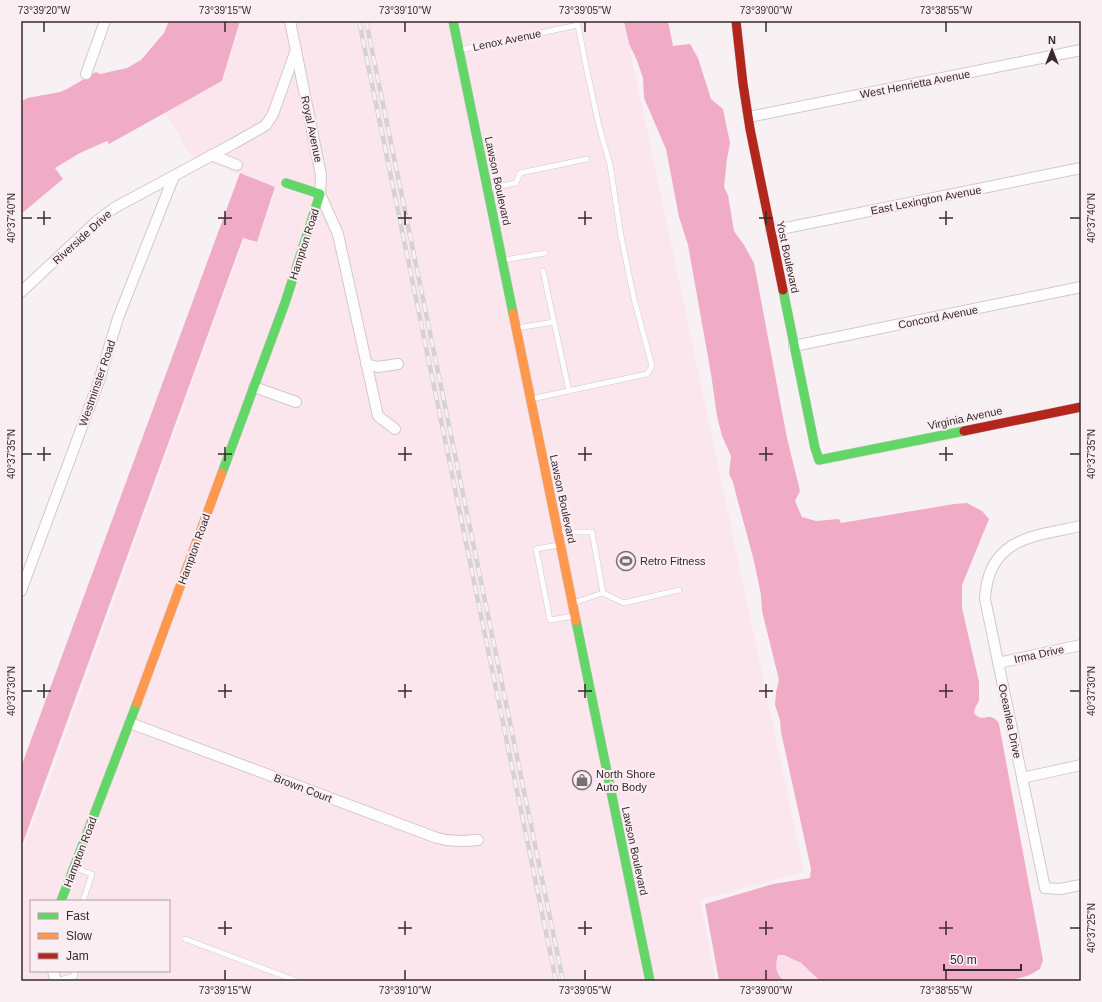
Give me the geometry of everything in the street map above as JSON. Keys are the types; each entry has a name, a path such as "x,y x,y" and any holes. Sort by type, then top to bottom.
{"street":[{"path":"86,74 105,21"},
{"name":"Royal Avenue","path":"290,21 321,175 320,194 338,234 378,416 395,429"},
{"name":"Lawson Boulevard","path":"453,21 650,981"},
{"name":"Yost Boulevard","path":"736,21 750,129 815,448 819,460 854,453"},
{"name":"Riverside Drive","path":"21,292 97,221 114,208 266,125 273,114 296,50"},
{"name":"West Henrietta Avenue","path":"749,117 1081,50"},
{"path":"211,155 238,165"},
{"name":"East Lexington Avenue","path":"771,231 1081,168"},
{"name":"Westminster Road","path":"21,591 99,381 118,318 174,176"},
{"path":"286,182 320,194"},
{"name":"Hampton Road","path":"61,900 130,723 285,303 320,194"},
{"name":"Concord Avenue","path":"794,346 1081,287"},
{"path":"366,364 378,367 398,364"},
{"path":"254,387 296,402"},
{"name":"Virginia Avenue","path":"854,453 1081,407"},
{"name":"Oceanlea Drive","path":"1081,526 1041,534 1019,541 1006,549 988,574 985,599 1045,888 1068,888 1081,885"},
{"name":"Irma Drive","path":"998,663 1081,645"},
{"name":"Brown Court","path":"130,723 436,838 462,842 478,840"},
{"path":"1022,778 1081,765"}],"lane":[{"name":"Lenox Avenue","path":"459,51 578,25 595,106 610,165 621,236 634,299 652,366 647,374 569,390"},
{"path":"487,189 516,183 520,173 587,159"},
{"path":"502,260 545,253"},
{"path":"530,399 569,390 543,271"},
{"path":"516,328 554,322"},
{"path":"558,533 592,532 603,593"},
{"path":"560,545 536,549 550,620 575,616"},
{"path":"572,604 603,593 624,603 679,590"},
{"path":"74,867 92,874 83,900"},
{"path":"185,939 297,981"},
{"path":"56,981 75,976 74,972"}],"shaded area":[{"path":"169,21 240,21 222,81 109,144 107,141 80,153 55,168 63,179 21,214 21,102 27,98 60,92 96,72 100,74 127,68 141,60 164,33"},
{"path":"241,21 624,21 804,872 700,900 716,981 21,981 21,854 54,767 244,239 257,243 276,187 190,155 165,112 223,82"},
{"path":"624,21 668,21 673,46 690,44 698,58 711,99 723,109 730,143 724,187 728,195 734,231 754,263 787,438 800,491 795,501 802,517 816,521 839,519 841,523 967,503 982,511 989,519 962,585 962,608 979,682 979,701 974,713 982,718 992,717 999,724 1043,960 1040,969 1030,975 1011,981 820,981 801,963 784,955 778,955 776,963 777,970 779,976 785,981 719,981 705,904 773,884 810,878 811,869 781,732 780,720 775,705 779,680 762,611 761,595 754,561 733,482 729,474 731,456 722,436 717,416 688,245 679,217 666,149 644,98 643,78 629,44"},
{"path":"240,173 275,187 257,242 243,238 21,848 21,767"},
{"path":"778,955 784,955 796,960 820,981 785,981 779,976 777,970 776,963"}],"railway":[{"path":"359,21 556,981"},
{"path":"366,21 563,981"}],"traffic: fast":[{"path":"453,21 513,313"},
{"path":"222,473 285,303 320,194 286,183"},
{"path":"783,290 815,448 819,460 964,431"},
{"path":"576,621 650,981"},
{"path":"61,900 137,703"}],"traffic: slow":[{"path":"513,313 576,621"},
{"path":"137,703 222,473"}],"traffic: jam":[{"path":"736,21 750,129 783,290"},
{"path":"964,431 1081,407"}],"place":[{"name":"Retro Fitness","path":"626,561"},
{"name":"North Shore Auto Body","path":"582,780"}]}
